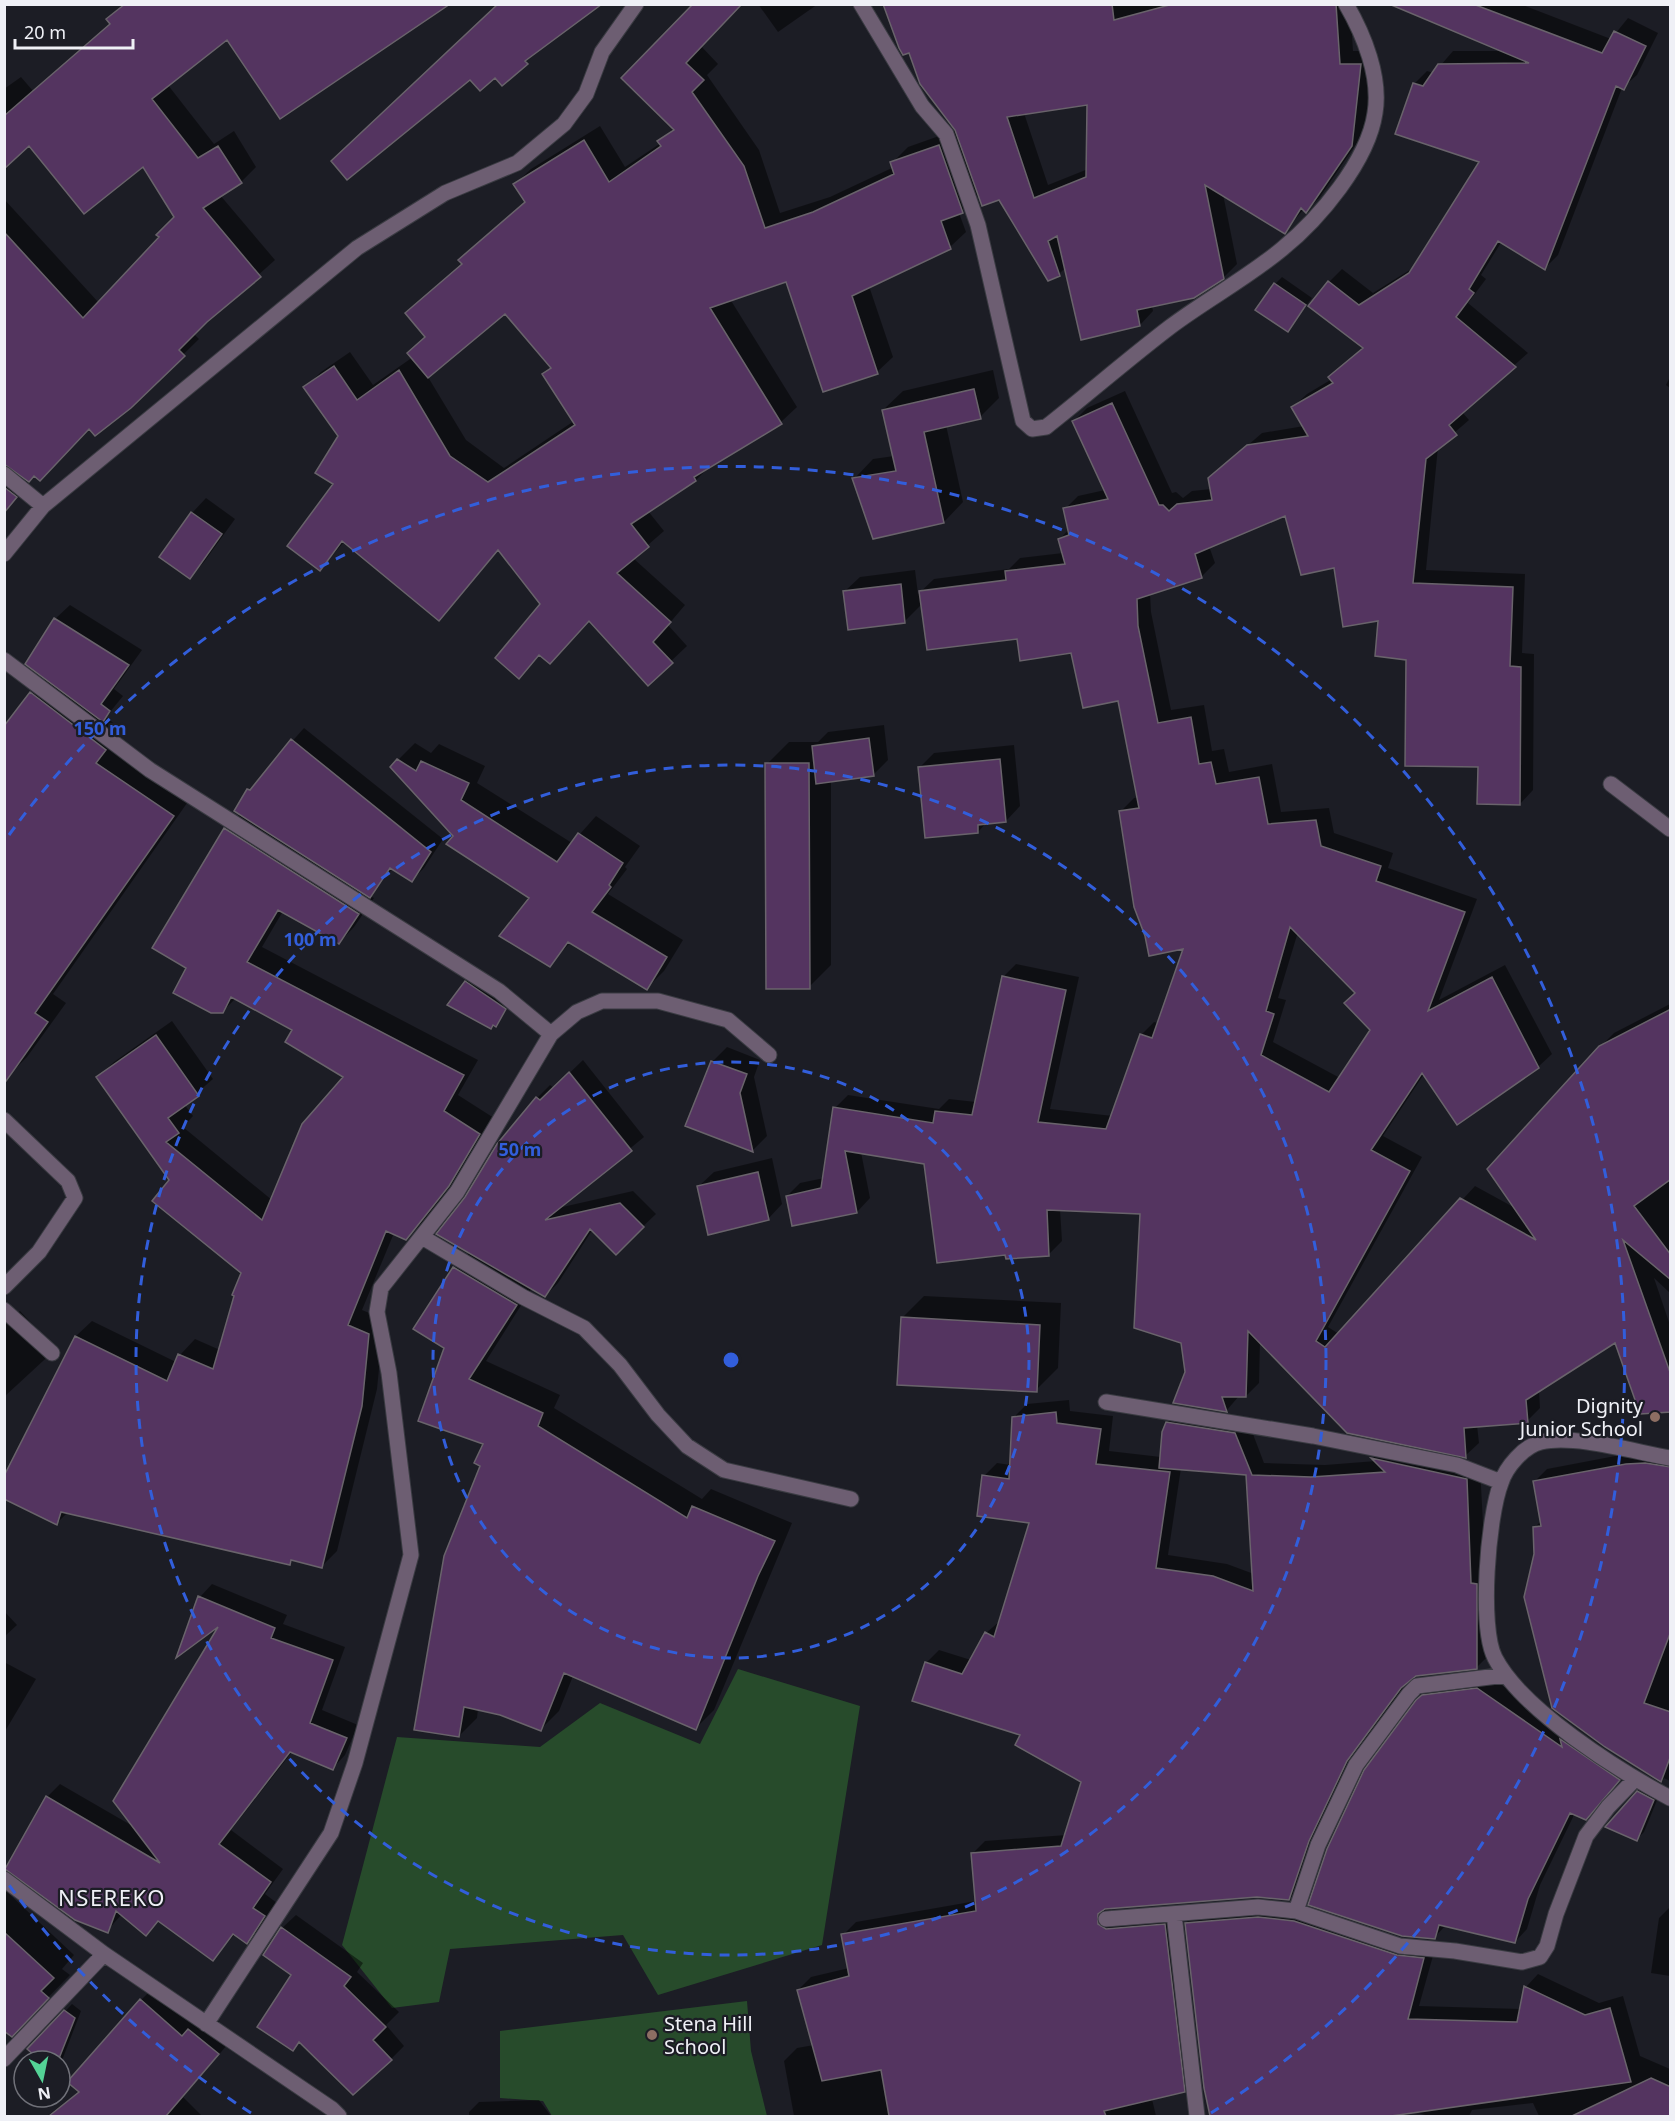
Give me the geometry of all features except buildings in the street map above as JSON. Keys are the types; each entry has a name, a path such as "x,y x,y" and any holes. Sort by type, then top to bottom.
{"street":[{"path":"4,554 43,506 357,248 445,193 517,163 564,124 585,94 602,52 636,4"},
{"path":"861,4 922,106 946,134 978,225 1023,421 1032,429 1046,427 1171,327 1282,249 1324,208 1365,148 1376,112 1373,74 1364,41 1346,4"},
{"path":"4,474 43,506"},
{"path":"4,660 150,770 325,884 499,991 551,1034"},
{"path":"1611,784 1671,829"},
{"path":"206,2024 331,1833 355,1763 411,1555 389,1373 377,1312 381,1288 457,1192 551,1034 577,1012 602,1002 658,1000 728,1020 769,1055"},
{"path":"4,1120 68,1181 75,1198 39,1252 4,1287"},
{"path":"422,1237 523,1297 584,1328 620,1365 658,1415 687,1446 723,1470 851,1499"},
{"path":"4,1310 52,1353"},
{"path":"1106,1402 1313,1436 1457,1465 1501,1482"},
{"path":"1671,1458 1562,1439 1538,1443 1517,1456 1501,1482 1486,1562 1494,1656 1506,1675 1531,1705 1635,1779 1671,1798"},
{"path":"1296,1911 1318,1845 1356,1765 1409,1694 1417,1686 1506,1675"},
{"path":"1106,1919 1258,1907 1296,1911 1400,1946 1455,1951 1522,1962 1540,1958 1547,1946 1556,1914 1586,1836 1608,1807 1635,1779"},
{"path":"4,1879 104,1954 339,2116"},
{"path":"1174,1914 1197,2116"},
{"path":"4,2060 104,1954"}],"green space":[{"path":"738,1669 860,1706 822,1945 658,1995 623,1935 450,1949 439,2002 392,2008 342,1945 397,1737 540,1747 600,1703 700,1744"},
{"path":"747,2001 751,2051 767,2116 552,2116 543,2101 500,2098 500,2031"}],"place":[{"name":"Dignity Junior School","path":"1655,1417"},
{"name":"Stena Hill School","path":"652,2035"}],"district":[{"name":"NSEREKO","path":"112,1898"}]}
